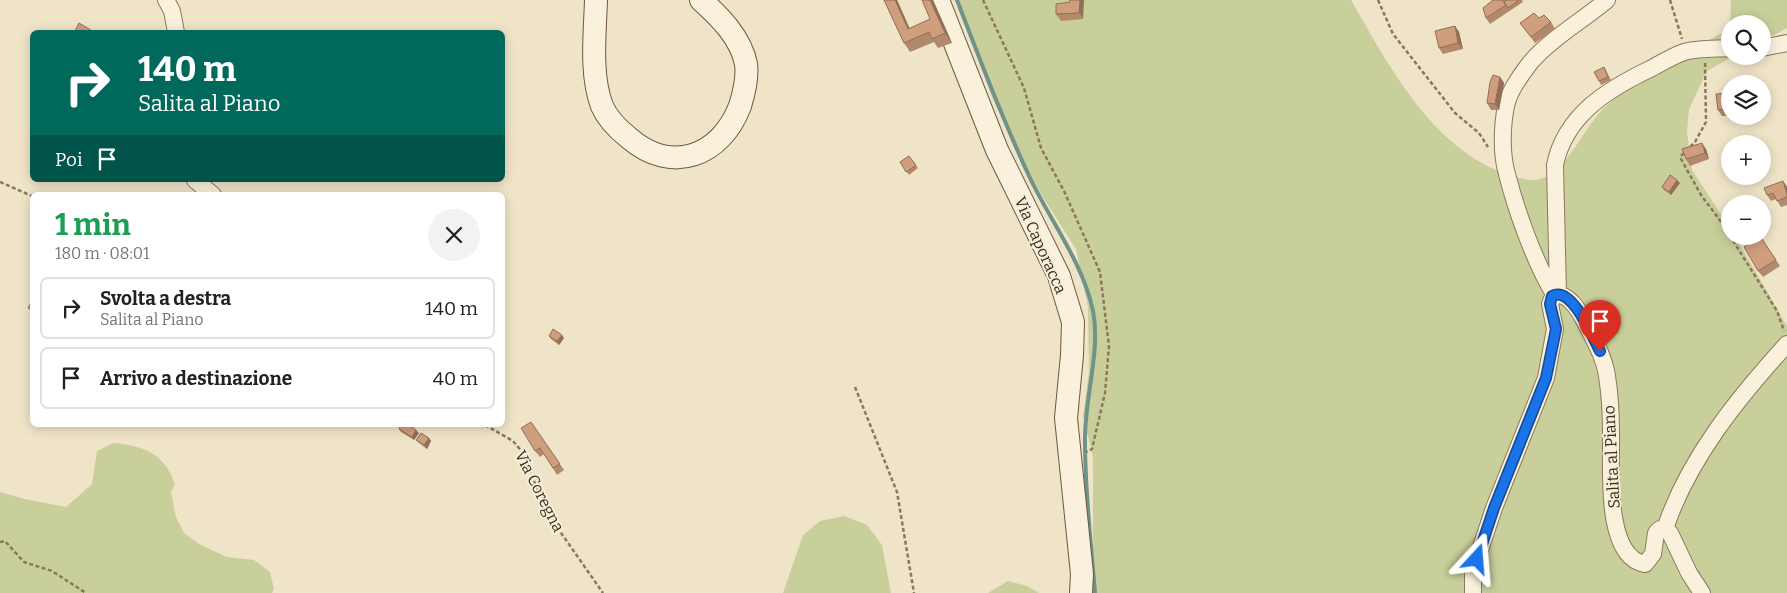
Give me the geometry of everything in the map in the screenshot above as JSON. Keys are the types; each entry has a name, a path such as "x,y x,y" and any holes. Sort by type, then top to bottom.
{"street":[{"path":"166,0 172,11 176,30"},
{"path":"596,0 596,68 602,107 614,123 640,146 656,154 680,157 704,151 717,142 735,118 745,88 746,66 737,42 716,14 701,0"},
{"name":"Via Caporacca","path":"938,0 996,150 1059,276 1070,312 1072,322 1072,355 1066,418 1082,574 1081,593"},
{"path":"1556,294 1536,257 1506,173 1503,132 1506,104 1515,85 1531,62 1546,47 1583,21 1607,0"},
{"path":"1771,46 1787,43"},
{"path":"1473,593 1473,574 1477,559 1494,508 1546,378 1556,329 1550,304 1556,294 1555,166 1558,150 1570,127 1580,115 1611,89 1683,52 1721,48"},
{"path":"197,182 209,192"},
{"name":"Salita al Piano","path":"1556,294 1570,300 1578,310 1600,351 1607,376 1611,433 1613,515 1628,554 1633,560 1645,564 1653,554 1656,533 1660,529 1665,529"},
{"path":"1702,593 1689,573 1670,533 1665,529 1686,479 1786,338"}],"path":[{"path":"983,0 1024,88 1041,148 1064,191 1100,272 1109,346 1105,393 1092,449 1071,460"},
{"path":"1378,0 1393,34 1455,113 1479,134 1490,149"},
{"path":"1670,0 1683,41 1683,52"},
{"path":"1704,49 1706,122 1696,142 1681,156 1681,159 1700,194 1722,223 1777,311 1786,338"},
{"path":"0,182 30,195"},
{"path":"855,387 897,492 914,593"},
{"name":"Via Coregna","path":"488,427 513,441 524,454 541,499 574,553 603,593"},
{"path":"0,542 5,541 24,562 52,571 86,593"}],"green space":[{"path":"957,0 1351,0 1397,77 1434,125 1456,145 1480,162 1507,174 1532,180 1550,175 1559,167 1598,115 1619,95 1721,33 1721,63 1707,71 1689,109 1687,132 1692,170 1721,214 1721,245 1740,245 1787,326 1787,593 1093,593 1093,457 1083,416 1089,371 1088,307 1076,249 1034,183 992,97"},
{"path":"1731,0 1787,0 1787,28 1771,37 1771,15 1730,15"},
{"path":"113,443 144,449 159,458 171,474 175,485 171,492 176,517 184,533 199,544 227,557 254,560 270,572 274,589 272,593 0,593 0,492 66,507 92,484 97,451"},
{"path":"844,516 867,525 882,545 891,593 783,593 803,535 820,521"},
{"path":"1008,581 1027,586 1039,593 988,593"}],"building":[{"path":"884,0 895,0 908,29 930,19 922,0 930,0 945,33 932,39 929,32 904,43"},
{"path":"1070,0 1080,0 1079,13 1056,14 1056,4 1070,2"},
{"path":"1493,0 1502,0 1506,5 1486,18 1483,8"},
{"path":"1507,0 1518,1 1508,8 1504,2"},
{"path":"1534,13 1539,18 1544,15 1551,22 1531,37 1520,23"},
{"path":"79,23 91,30 76,30"},
{"path":"1455,26 1458,43 1439,48 1435,31"},
{"path":"1604,67 1608,77 1599,81 1594,72"},
{"path":"1493,75 1500,77 1495,104 1487,103"},
{"path":"1716,94 1721,94 1721,110 1718,110"},
{"path":"1702,143 1705,153 1686,159 1682,149"},
{"path":"909,156 916,165 906,172 900,162"},
{"path":"1670,175 1677,180 1669,192 1662,187"},
{"path":"1783,181 1787,197 1777,201 1773,193 1767,195 1764,188"},
{"path":"1747,245 1766,245 1776,260 1758,271 1744,247"},
{"path":"553,329 562,335 557,341 549,336"},
{"path":"531,422 560,464 553,468 540,448 535,451 521,428"},
{"path":"400,427 412,427 416,430 412,437 399,429"},
{"path":"421,433 429,438 424,445 416,440"}],"waterway":[{"path":"957,0 1020,156 1038,194 1074,259 1082,276 1093,311 1095,343 1085,426 1085,461 1095,593"}],"route":[{"path":"1477,559 1494,508 1546,378 1556,329 1550,304 1554,294 1561,295 1570,300 1578,310 1600,351"}]}
